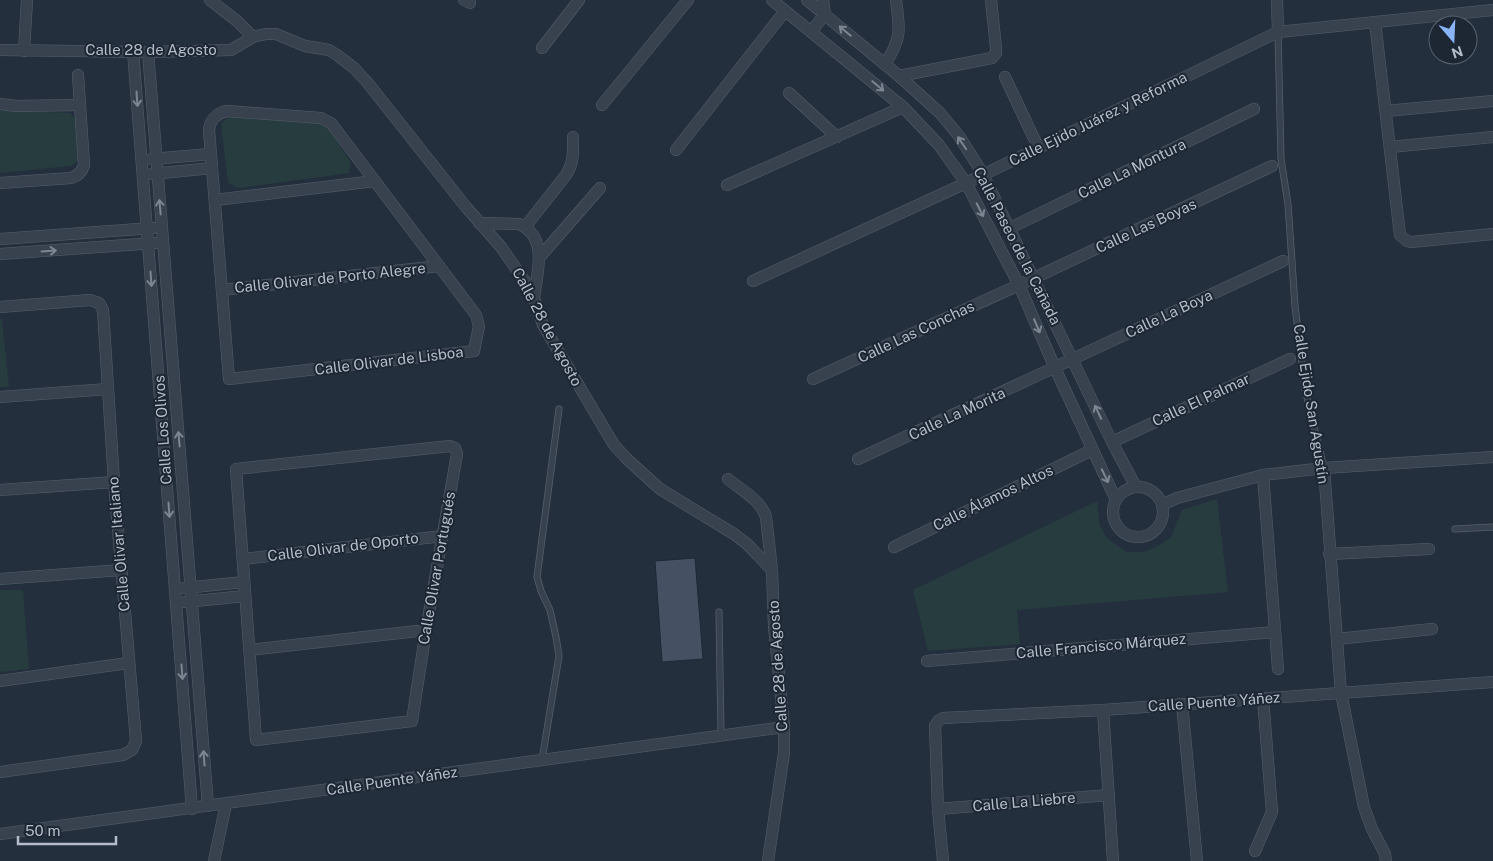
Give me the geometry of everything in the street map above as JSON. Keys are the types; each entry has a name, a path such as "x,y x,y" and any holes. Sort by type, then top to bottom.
{"street":[{"path":"24,51 27,0"},
{"path":"210,0 237,21 253,38"},
{"path":"542,48 579,0"},
{"path":"602,105 688,0"},
{"name":"Calle Paseo de la Cañada","path":"772,0 903,107 940,145 966,183 1019,285 1055,368"},
{"name":"Calle Paseo de la Cañada","path":"807,0 899,76 940,114 958,136 983,174 1074,359 1112,442 1136,487"},
{"path":"811,32 825,14 824,0"},
{"path":"885,64 895,49 899,38 896,0"},
{"path":"899,76 992,58 996,53 996,48 991,0"},
{"name":"Calle Ejido San Agustín","path":"1277,0 1278,32"},
{"name":"Calle Ejido Juárez y Reforma","path":"753,281 966,183 1278,32 1493,10"},
{"path":"676,150 785,11"},
{"path":"1376,22 1399,231 1403,239 1411,242 1493,234"},
{"name":"Calle 28 de Agosto","path":"0,50 133,50 148,52 231,50 253,38 266,34 276,34 306,46 330,50 354,68 501,248 534,298 543,325 609,438 620,452 660,489 734,534 747,544 772,570 774,626 784,727 784,753 768,861"},
{"name":"Calle Los Olivos","path":"133,50 192,809"},
{"name":"Calle Los Olivos","path":"148,52 208,806"},
{"path":"0,184 71,178 83,170 78,75"},
{"path":"1005,76 1038,147"},
{"path":"789,93 837,138"},
{"path":"1386,111 1493,102"},
{"path":"0,104 16,106 80,105"},
{"path":"727,185 837,138 903,107"},
{"name":"Calle La Montura","path":"1010,228 1254,109"},
{"name":"Calle Olivar de Lisboa","path":"224,111 321,118 331,123 478,320 480,326 474,351 229,379 211,154 210,122 224,111"},
{"path":"525,226 572,166 573,137"},
{"path":"1390,147 1493,137"},
{"path":"142,160 211,154"},
{"name":"Calle Las Boyas","path":"1019,285 1272,166"},
{"path":"143,175 212,168"},
{"path":"214,200 375,181"},
{"path":"539,258 600,188"},
{"path":"480,222 506,222 525,226 534,235 537,241 539,258 534,298"},
{"path":"0,239 162,227"},
{"path":"0,254 163,242"},
{"name":"Calle La Boya","path":"1055,368 1283,261"},
{"name":"Calle Olivar de Porto Alegre","path":"222,290 439,266"},
{"name":"Calle Las Conchas","path":"813,379 1019,285"},
{"name":"Calle Olivar Italiano","path":"0,307 90,300 99,304 104,313 114,482 136,741 132,750 123,754 0,772"},
{"name":"Calle El Palmar","path":"1112,442 1290,359"},
{"path":"1055,368 1116,500"},
{"name":"Calle La Morita","path":"858,459 1055,368"},
{"path":"0,397 108,389"},
{"name":"Calle Olivar Portugués","path":"450,446 455,448 457,454 412,721 256,740 243,559 236,469 450,446"},
{"name":"Calle Álamos Altos","path":"894,547 1092,450"},
{"path":"1162,505 1177,498 1263,475 1324,468 1493,457"},
{"name":"Calle Ejido San Agustín","path":"1324,468 1341,693 1364,807 1386,861"},
{"path":"1263,475 1278,668"},
{"path":"728,479 758,502 764,510 772,570"},
{"path":"0,490 114,482"},
{"path":"1136,487 1145,488 1152,492 1162,505 1163,514 1157,529 1142,537 1126,534 1115,523 1113,507 1121,493 1136,487"},
{"name":"Calle Olivar de Oporto","path":"243,559 443,536"},
{"path":"1329,554 1429,549"},
{"path":"0,579 121,570"},
{"path":"175,589 244,582"},
{"path":"176,603 245,596"},
{"path":"1337,639 1432,629"},
{"path":"250,650 426,630"},
{"name":"Calle Francisco Márquez","path":"927,661 1275,632"},
{"path":"0,681 128,662"},
{"name":"Calle Puente Yáñez","path":"938,809 935,726 943,718 1103,710 1493,682"},
{"path":"1255,851 1272,812 1263,698"},
{"path":"1182,704 1198,861"},
{"path":"1103,710 1114,861"},
{"name":"Calle Puente Yáñez","path":"0,834 784,727"},
{"name":"Calle La Liebre","path":"938,809 1109,795"},
{"path":"214,861 226,804"},
{"path":"938,809 943,861"}],"lane":[{"name":"Calle Ejido San Agustín","path":"1278,32 1281,159 1288,204 1296,306 1306,389 1324,468"},
{"path":"542,760 558,656 550,610 537,577 559,408"},
{"path":"1455,529 1493,527"},
{"path":"719,612 720,736"}],"green space":[{"path":"0,110 70,113 77,121 79,160 71,166 0,173"},
{"path":"230,116 322,124 330,130 351,163 349,173 239,188 228,183 221,124"},
{"path":"0,319 2,319 9,387 0,387"},
{"path":"1217,499 1228,592 1017,610 1020,644 928,651 913,590 1097,501 1100,526 1107,538 1126,552 1144,552 1158,546 1171,537 1182,510"},
{"path":"0,590 23,590 29,669 0,672"}],"building":[{"path":"695,558 703,659 662,662 655,561"}]}
